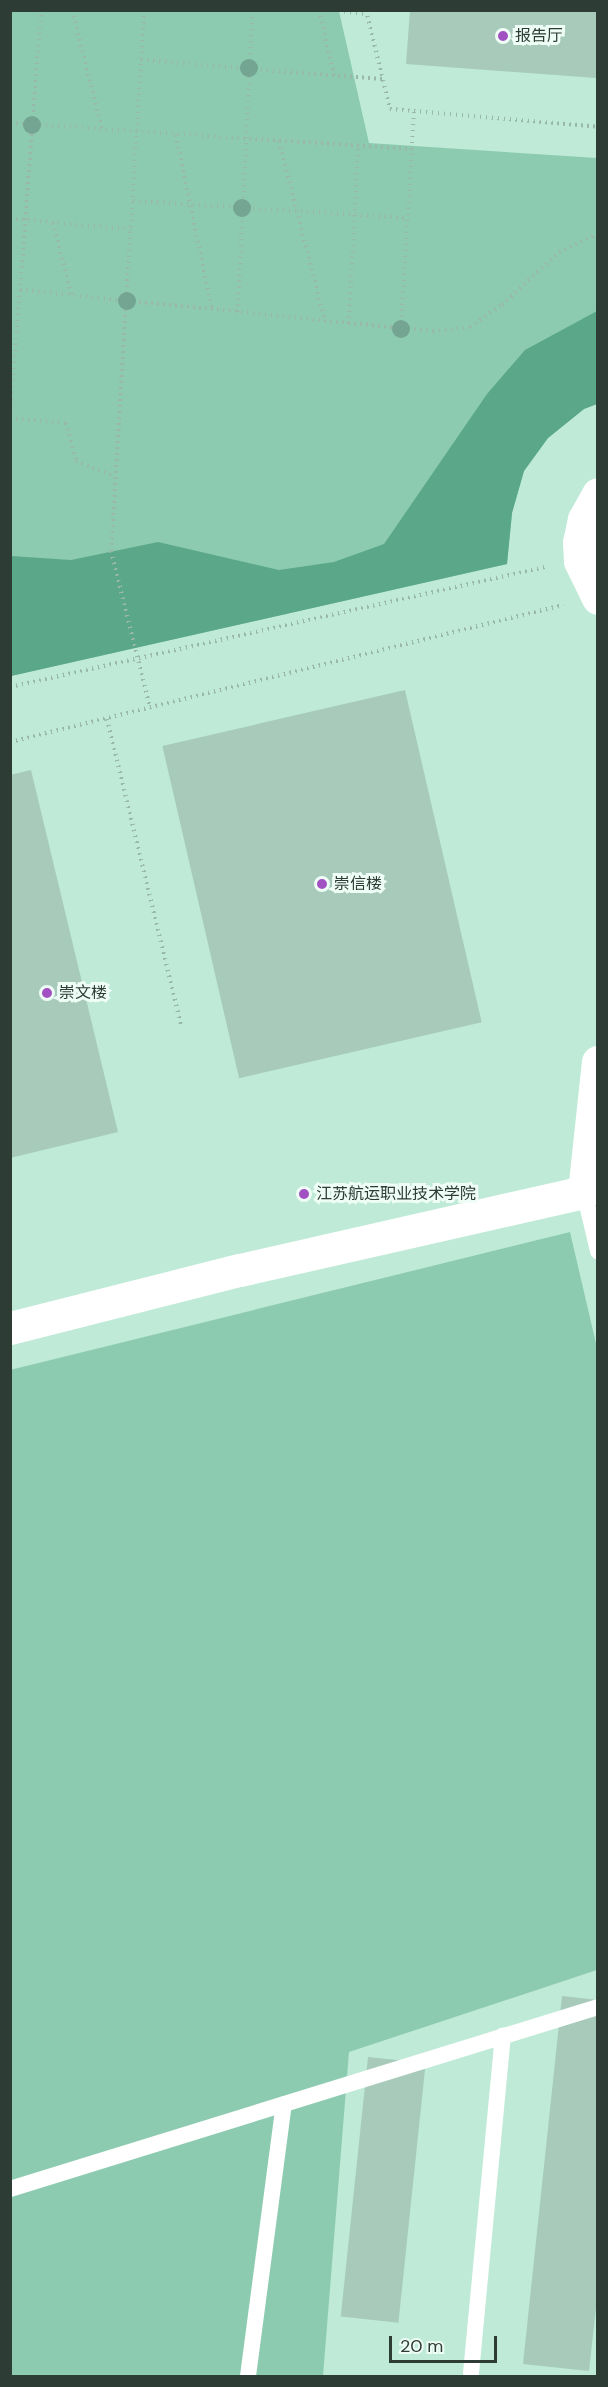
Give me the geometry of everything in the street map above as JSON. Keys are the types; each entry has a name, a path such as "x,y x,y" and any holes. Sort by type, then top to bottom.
{"street":[{"path":"597,494 584,519 579,542 580,561 597,597"},
{"path":"10,1328 240,1270 591,1190 597,1062"}],"lane":[{"path":"591,1190 597,1251"},
{"path":"10,2189 597,2007"},
{"path":"471,2373 503,2036"},
{"path":"248,2376 284,2104"}],"path":[{"path":"41,10 10,418 66,423 76,461 114,476"},
{"path":"72,10 102,129"},
{"path":"144,10 111,551 150,708"},
{"path":"238,312 252,10"},
{"path":"319,10 334,75"},
{"path":"332,10 366,12 390,109 597,127"},
{"path":"141,60 382,79"},
{"path":"401,329 414,111"},
{"path":"10,123 412,149"},
{"path":"176,135 212,310"},
{"path":"279,141 325,321"},
{"path":"349,324 358,146"},
{"path":"132,201 408,218"},
{"path":"10,219 131,229"},
{"path":"53,223 72,296"},
{"path":"20,290 433,331 470,327 502,305 559,252 597,234"},
{"path":"10,687 552,566"},
{"path":"10,742 597,597"},
{"path":"107,718 181,1024"}],"shaded area":[{"path":"10,11 339,11 369,143 597,158 597,404 584,409 548,438 524,471 512,513 507,564 11,676"},
{"name":"江苏航运职业技术学院","path":"11,11 597,11 597,2376 11,2376"},
{"path":"597,311 597,404 584,409 548,438 524,471 512,513 507,564 11,676 11,556 71,560 158,542 279,570 334,562 384,544 487,394 525,350"},
{"path":"570,1232 598,1352 597,1970 349,2052 323,2376 11,2376 10,1370"}],"building":[{"name":"报告厅","path":"410,10 598,10 596,78 406,64"},
{"name":"崇信楼","path":"405,690 482,1022 239,1078 162,746"},
{"name":"崇文楼","path":"31,770 118,1132 10,1158 10,775"},
{"path":"562,1996 598,2000 598,2289 589,2371 523,2364"},
{"path":"368,2057 426,2063 398,2323 341,2317"}],"place":[{"name":"报告厅","path":"503,36"},
{"name":"崇信楼","path":"322,884"},
{"name":"崇文楼","path":"47,993"},
{"name":"江苏航运职业技术学院","path":"304,1194"}]}
